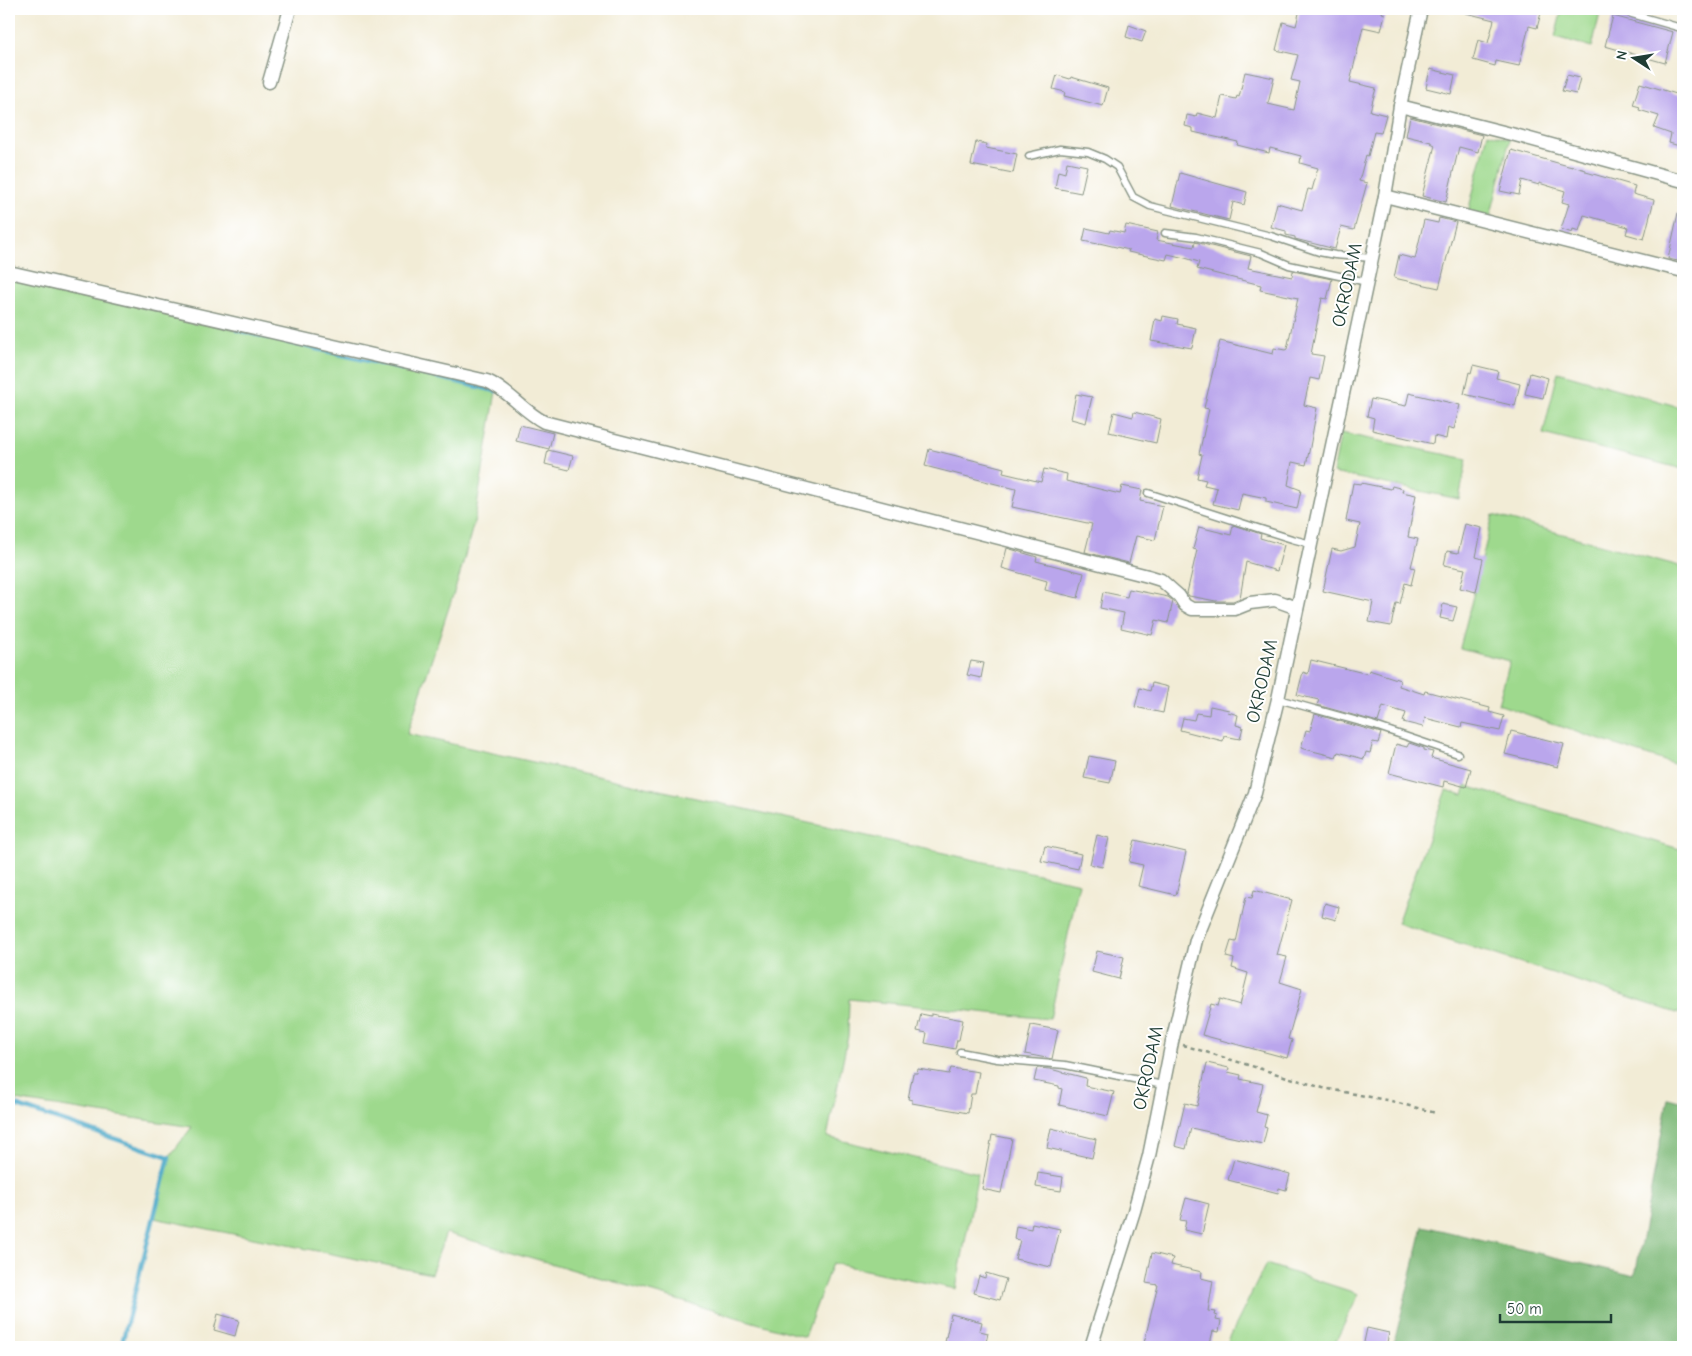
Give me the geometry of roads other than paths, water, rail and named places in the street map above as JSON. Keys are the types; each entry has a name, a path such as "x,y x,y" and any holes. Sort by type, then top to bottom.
{"street":[{"path":"269,82 290,9"},
{"name":"OKRODAM","path":"1091,1347 1134,1211 1196,940 1255,793 1278,699 1367,282 1385,196 1400,106 1421,9"},
{"path":"1400,106 1516,134 1683,181"},
{"path":"1385,196 1683,271"},
{"path":"9,272 487,380 497,385 544,422 1148,576 1161,580 1179,596 1185,605 1192,609 1235,609 1250,603 1275,600 1297,608"}],"lane":[{"path":"1615,9 1681,28"},
{"path":"1029,156 1060,148 1088,152 1105,159 1116,167 1133,197 1150,206 1271,236 1319,252 1372,258"},
{"path":"1166,234 1196,237 1261,253 1289,266 1367,282"},
{"path":"1148,494 1311,544"},
{"path":"1278,699 1372,724 1458,754"},
{"path":"960,1052 997,1059 1065,1065 1163,1085"}],"waterway":[{"path":"237,330 496,391"},
{"path":"9,1103 169,1157 121,1347"}]}
